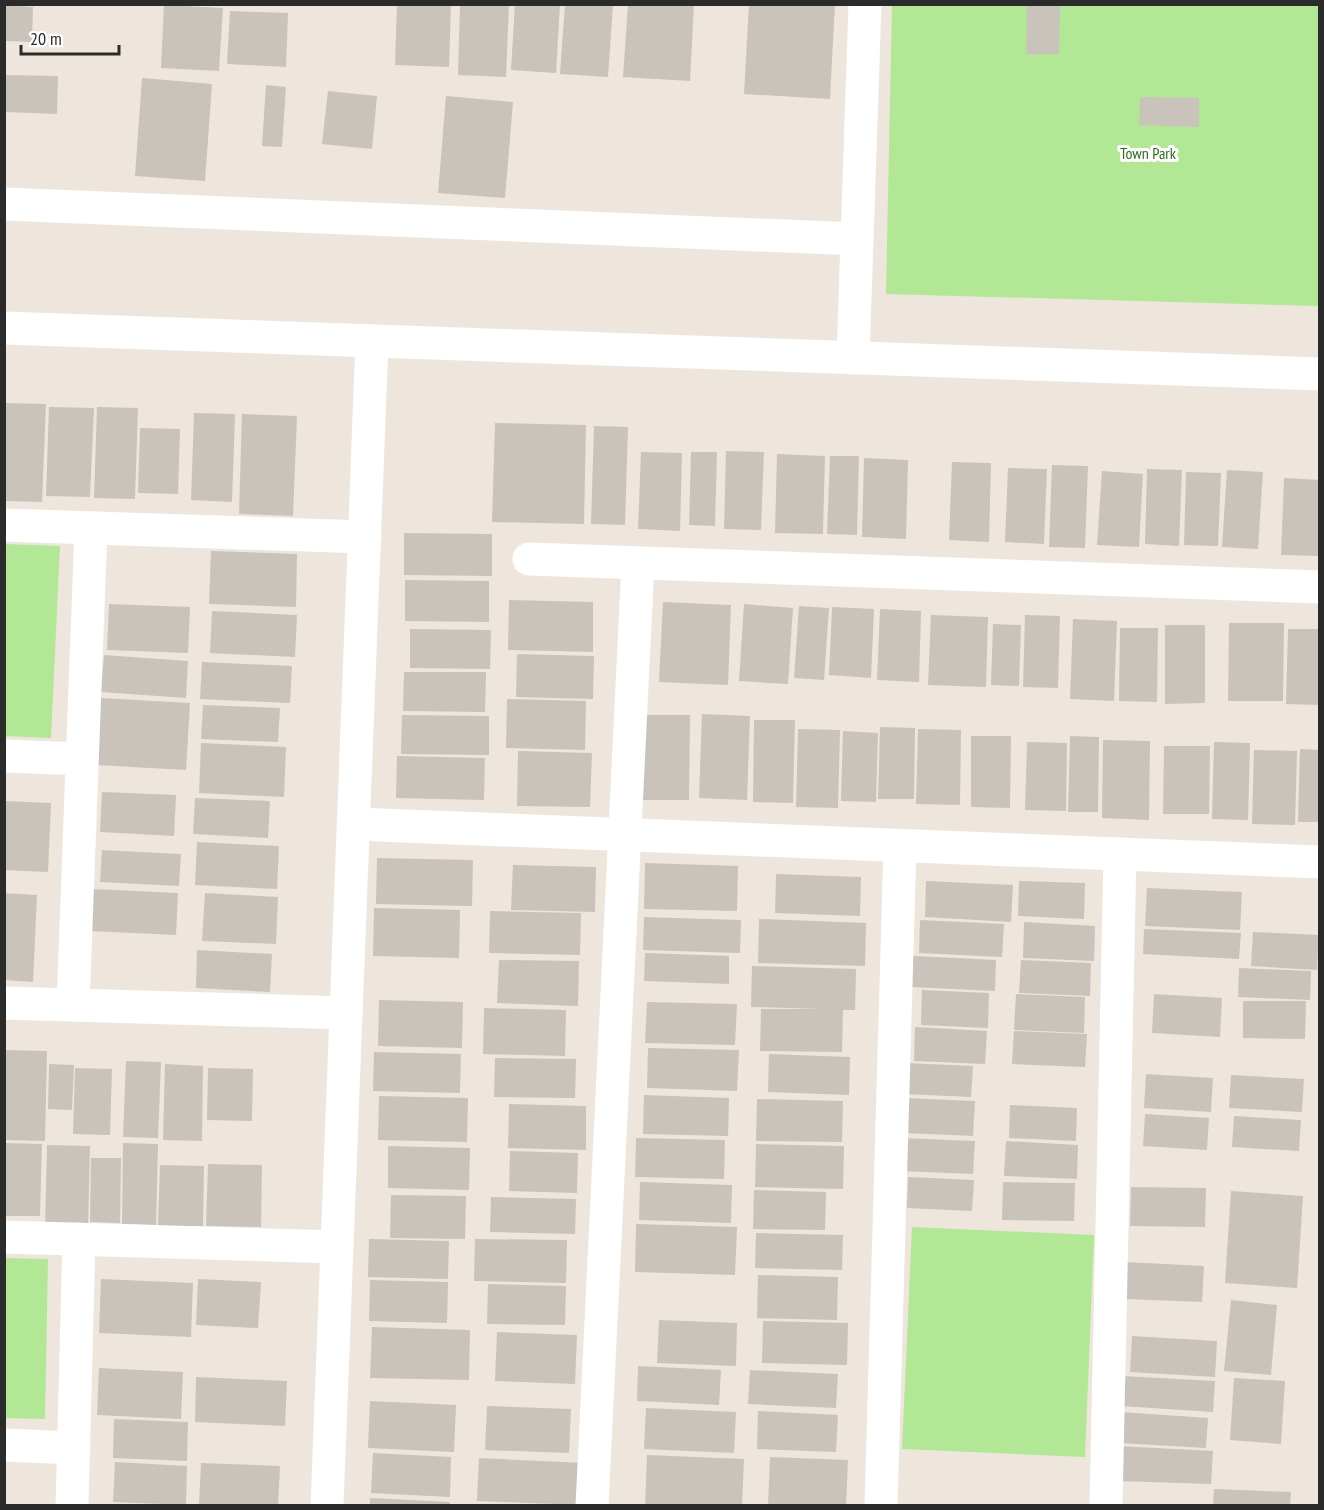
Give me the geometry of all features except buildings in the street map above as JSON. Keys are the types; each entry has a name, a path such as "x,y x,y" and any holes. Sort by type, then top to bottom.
{"street":[{"path":"853,358 865,4"},
{"path":"4,204 857,239"},
{"path":"4,328 1320,374"},
{"path":"327,1506 372,341"},
{"path":"4,525 365,537"},
{"path":"73,1005 91,528"},
{"path":"529,559 1320,587"},
{"path":"592,1506 638,563"},
{"path":"4,756 82,759"},
{"path":"354,824 1320,862"},
{"path":"881,1506 900,846"},
{"path":"1106,1506 1120,854"},
{"path":"4,1004 346,1013"},
{"path":"4,1237 337,1247"},
{"path":"72,1506 79,1239"},
{"path":"4,1445 74,1448"}],"green space":[{"name":"Town Park","path":"892,5 1319,5 1319,306 886,294"},
{"path":"5,544 60,546 51,738 5,736"},
{"path":"912,1227 1094,1235 1085,1457 902,1449"},
{"path":"5,1258 48,1259 45,1419 5,1418"}]}
